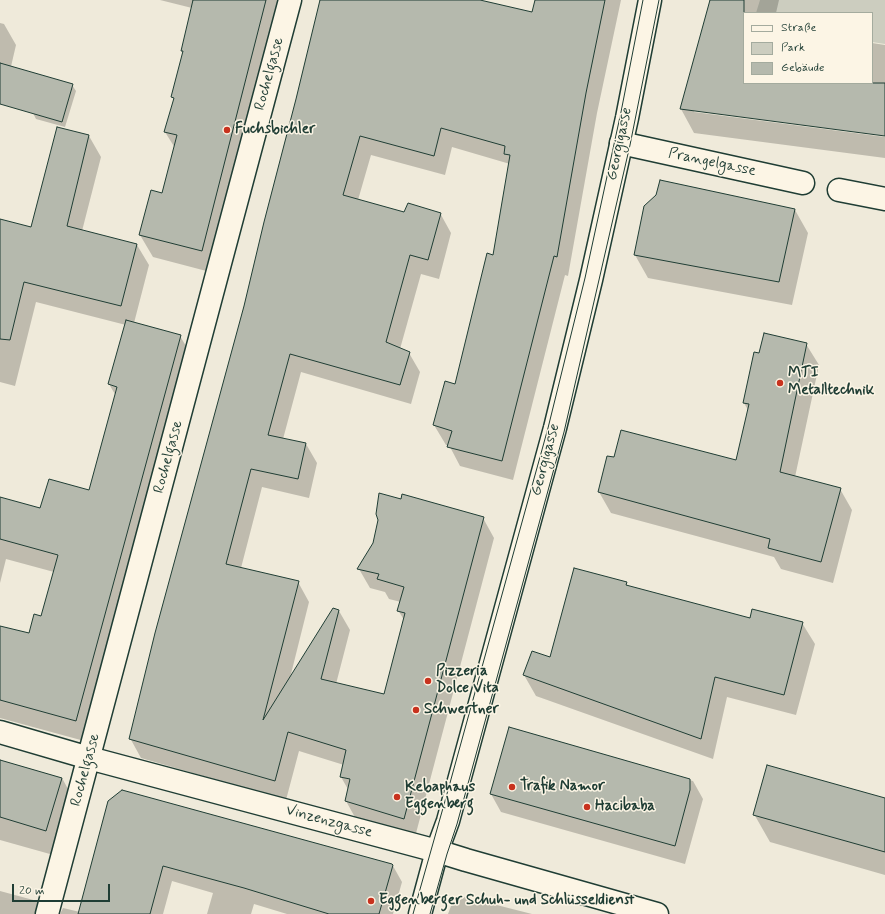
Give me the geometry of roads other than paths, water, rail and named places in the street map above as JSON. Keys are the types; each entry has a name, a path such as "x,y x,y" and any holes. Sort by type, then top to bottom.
{"street":[{"name":"Rochelgasse","path":"47,914 290,0"},
{"name":"Georgigasse","path":"420,914 437,851 448,821 555,428 591,280 650,0"},
{"name":"Prangelgasse","path":"621,143 802,183"},
{"path":"839,190 885,199"},
{"name":"Vinzenzgasse","path":"0,732 89,758 437,851 657,914"}],"tram line":[{"path":"413,914 548,428 585,278 621,112 643,0"},
{"path":"430,914 457,824 564,432 630,145 659,0"}],"place":[{"name":"Fuchsbichler","path":"227,130"},
{"name":"MTI Metalltechnik","path":"780,383"},
{"name":"Pizzeria Dolce Vita","path":"428,681"},
{"name":"Schwertner","path":"416,710"},
{"name":"Trafik Namor","path":"512,787"},
{"name":"Kebaphaus Eggenberg","path":"397,797"},
{"name":"Hacibaba","path":"587,807"},
{"name":"Eggenberger Schuh- und Schlüsseldienst","path":"371,901"}]}
